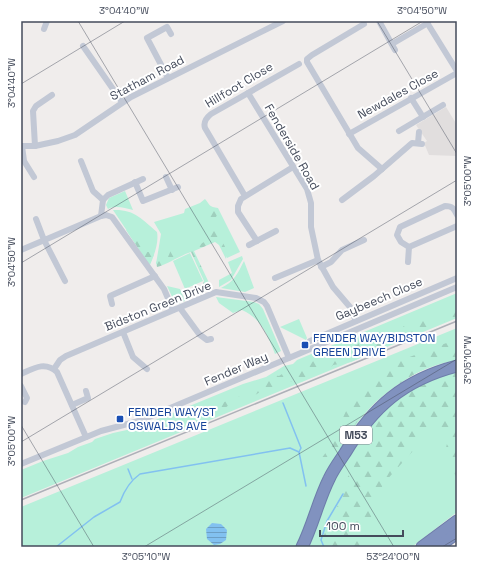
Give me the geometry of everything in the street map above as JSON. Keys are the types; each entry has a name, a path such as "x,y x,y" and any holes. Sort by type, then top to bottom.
{"highway":[{"name":"M53","path":"302,547 329,478 367,420 398,392 424,377 457,366"},
{"path":"422,547 457,521"},
{"path":"438,547 457,533"}],"street":[{"path":"44,29 47,21"},
{"name":"Statham Road","path":"21,146 35,146 58,142 75,135 122,102 274,23 282,21"},
{"path":"379,21 393,47 427,22 457,72"},
{"name":"Newdales Close","path":"364,24 312,55 307,59 307,62 358,148 382,168"},
{"path":"168,78 147,38 167,27 171,34"},
{"path":"83,46 122,102"},
{"name":"Hillfoot Close","path":"245,196 204,125 206,118 298,64"},
{"name":"Newdales Close","path":"349,134 457,72"},
{"name":"Fenderside Road","path":"248,93 292,167 307,189 311,203 311,227 318,260 333,287 350,307 356,321"},
{"path":"35,146 34,111 36,106 52,95"},
{"path":"411,98 423,117"},
{"path":"399,131 443,105"},
{"path":"342,200 412,143 420,144 419,132"},
{"path":"21,146 24,161 34,177"},
{"path":"81,161 93,191 103,200"},
{"path":"257,241 238,212 238,206 241,199 292,167"},
{"path":"135,182 143,201 175,189 166,177"},
{"path":"101,216 103,200 115,191 143,179"},
{"path":"409,247 398,239 400,227 445,206 456,208 457,215"},
{"path":"21,250 101,216 106,215 112,217 164,289 173,310"},
{"path":"36,219 44,240 64,281"},
{"path":"409,247 457,226"},
{"path":"249,246 276,231"},
{"path":"321,267 332,262 342,250 364,240"},
{"path":"408,262 409,247"},
{"path":"276,278 318,260"},
{"path":"112,304 110,296 155,276"},
{"name":"Gaybeech Close","path":"310,341 457,278"},
{"name":"Fender Way","path":"21,464 101,431 149,417 457,287"},
{"name":"Bidston Green Drive","path":"54,369 60,360 66,356 216,292 256,298 264,302 289,358"},
{"path":"180,308 199,334 207,340 211,339"},
{"path":"123,332 133,357 147,369"},
{"path":"330,333 333,340"},
{"path":"21,374 41,366 54,369 61,378 86,437"},
{"path":"21,386 27,398 25,402"},
{"path":"72,405 88,398 86,391"}],"shaded area":[{"path":"446,107 457,125 457,156 429,155 424,143 427,141 416,125"}],"green space":[{"path":"125,191 133,210 117,207 108,209 106,205 109,198"},
{"path":"205,199 211,206 218,208 240,252 227,258 220,244 215,241 156,264 161,234 154,222 184,213 185,209 200,203"},
{"path":"212,209 218,211 219,213 215,218 215,221 222,231 221,240 226,249 226,259 219,245 215,242 194,251 210,285 198,292 190,292 203,284 204,281 191,252 157,267 156,262 164,257 168,257 171,250 192,247 203,243 210,235 211,230 210,223 206,221 202,213"},
{"path":"113,210 132,213 142,219 157,232 157,245 150,265"},
{"path":"128,229 136,233 139,242 147,252 153,252 154,255 149,265 126,230"},
{"path":"190,253 203,281 185,289 173,261"},
{"path":"242,256 243,259 231,280 219,287 219,280 232,273 228,262"},
{"path":"244,261 254,288 245,292 221,288 232,280 238,273"},
{"path":"167,286 180,289 185,301 177,304 175,303"},
{"path":"457,293 457,318 21,498 21,470 68,453 78,447 92,442 95,439 136,428 243,384 266,377 284,366 293,364 297,360"},
{"path":"216,297 259,304 263,309 281,351 275,354 263,328 249,313 242,310 233,313 219,303"},
{"path":"457,300 457,316 351,362 333,365 330,369 318,373 303,381 297,383 289,381 264,392 260,392 247,400 241,398 235,402 234,406 229,405 225,408 221,408 210,416 202,413 203,409 213,406 216,401 221,403 241,396 250,388 264,384 275,375 279,376 285,372 297,370 306,364 357,345 361,341 368,340 374,336 386,335 392,331 420,320 427,318 437,319 449,311"},
{"path":"299,319 307,338 306,340 280,327"},
{"path":"457,328 457,360 423,370 395,386 372,406 352,430 336,457 322,486 296,547 21,547 21,507"},
{"path":"457,339 457,357 445,360 418,372 391,389 360,418 334,456 322,465 318,463 330,447 346,411 376,376 399,361"},
{"path":"457,370 457,512 412,547 306,547 337,474 360,435 376,417"},
{"path":"457,370 457,478 444,455 448,440 444,431 432,430 383,484 366,532 366,547 324,547 321,540 334,517 343,496 345,481 353,469 357,457 371,442 379,428 370,428 376,417 415,386"}],"water":[{"path":"212,523 221,524 227,530 226,540 220,544 214,545 207,539 206,529"}],"waterway":[{"path":"56,547 94,517 120,502 128,486 140,474 290,448 299,452 301,448 283,403"},
{"path":"299,452 306,486"},
{"path":"128,469 132,479"},
{"path":"324,547 321,540 327,521 343,494"}],"railway":[{"path":"21,500 457,321"}],"place":[{"name":"FENDER WAY/BIDSTON GREEN DRIVE","path":"305,345"},
{"name":"FENDER WAY/ST OSWALDS AVE","path":"120,419"}]}
